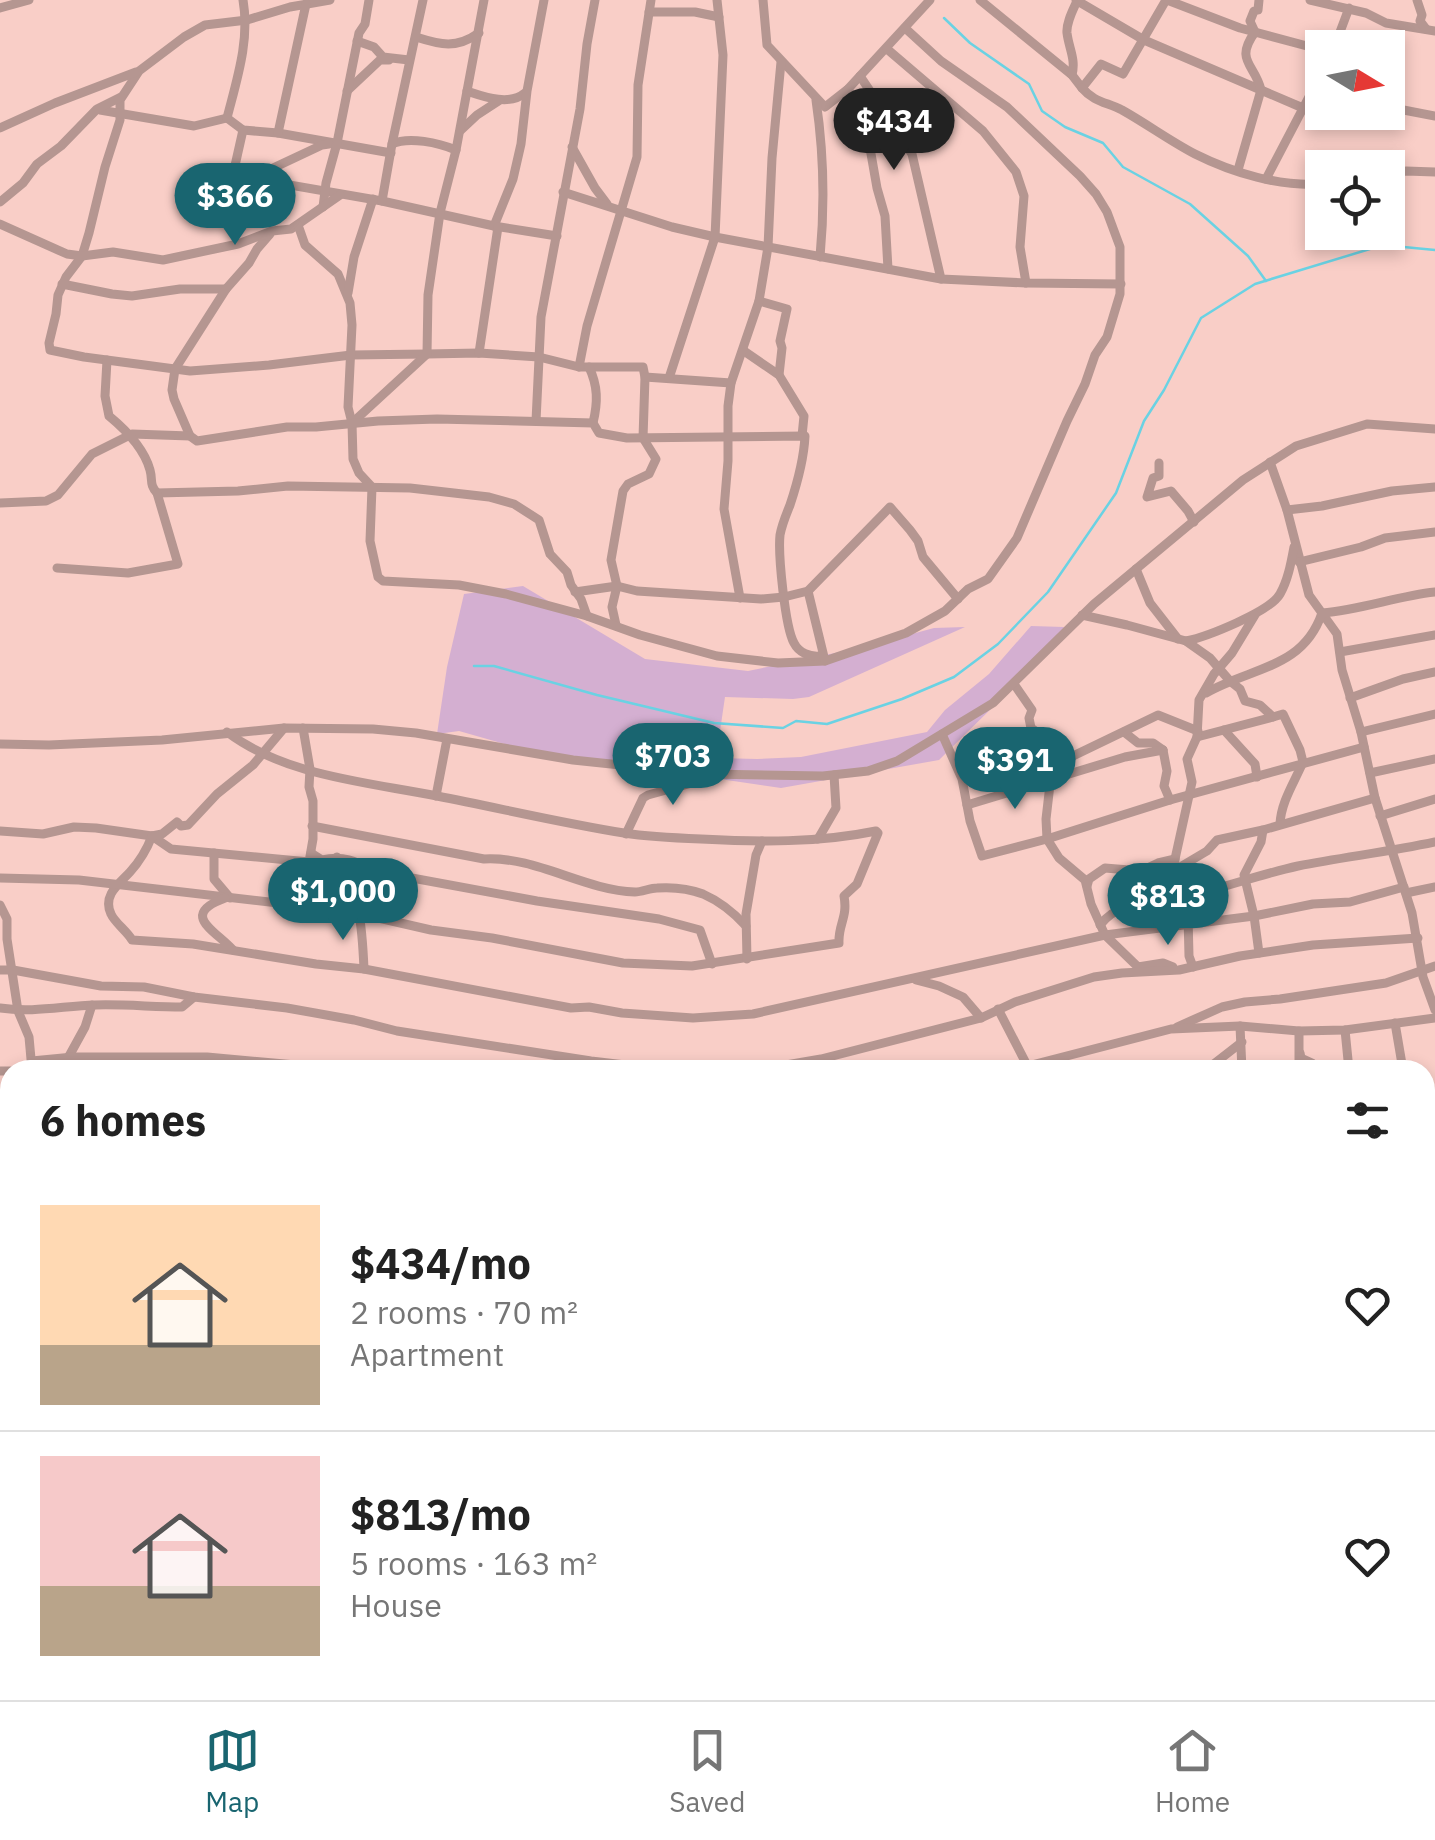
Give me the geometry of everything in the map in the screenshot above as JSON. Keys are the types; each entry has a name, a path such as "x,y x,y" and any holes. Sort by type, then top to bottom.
{"street":[{"path":"0,8 29,0"},
{"path":"227,118 238,78 246,20 243,0"},
{"path":"0,128 139,71 196,29 330,0"},
{"path":"324,208 357,41 369,0"},
{"path":"423,0 378,200 354,257 348,294 352,325 348,407 354,459 359,473 372,488 370,541 378,576 383,580 459,586 519,598 729,658 778,663 824,658 906,633 945,610 968,588 988,580 1017,538 1106,337 1121,284 1118,236 1096,194 1007,107 941,61 905,28"},
{"path":"352,423 427,354 428,295 440,213 484,0"},
{"path":"479,353 496,226 521,144 544,0"},
{"path":"536,420 541,317 580,109 594,0"},
{"path":"651,0 638,86 637,157 587,326 584,367 596,381 594,423 598,433 627,438 806,438 780,540 784,596 792,642 806,653 824,658"},
{"path":"669,378 715,236 723,56 718,0"},
{"path":"763,0 766,41 825,107 848,89 930,0"},
{"path":"980,0 1072,76 1095,101 1121,110 1194,154 1266,179 1305,185"},
{"path":"1072,76 1074,54 1067,28 1077,0 1144,40 1303,108"},
{"path":"1082,88 1100,64 1122,74 1166,0 1208,18 1305,45"},
{"path":"1255,32 1250,21 1258,10 1259,0"},
{"path":"1310,0 1368,9 1386,23 1431,30"},
{"path":"1417,0 1420,21 1431,30"},
{"path":"278,133 306,3"},
{"path":"1340,30 1348,8"},
{"path":"649,12 694,12 719,17"},
{"path":"1238,170 1261,90 1244,58 1255,32"},
{"path":"416,37 449,44 466,41 479,33"},
{"path":"357,41 392,60"},
{"path":"887,48 983,131 1016,172 1024,196 1020,248 1026,283"},
{"path":"347,91 380,60 409,60"},
{"path":"740,598 724,509 731,383 759,301 768,247 781,62"},
{"path":"139,71 118,105 120,114 82,256 62,284 50,350 190,371 269,366 351,354 479,353 539,357 584,367 638,366 645,370 643,438 656,458 649,474 622,491 611,560 617,586 612,607 616,625"},
{"path":"860,76 914,160 941,278"},
{"path":"848,89 868,130 884,216 888,269"},
{"path":"467,92 503,99 520,98 527,91"},
{"path":"0,202 97,109 123,95"},
{"path":"460,130 503,99"},
{"path":"816,100 825,187 820,257"},
{"path":"1266,179 1305,105"},
{"path":"97,109 194,126 227,118"},
{"path":"1405,110 1435,116"},
{"path":"227,118 243,130 391,149"},
{"path":"243,130 234,170 238,176 557,236"},
{"path":"391,149 399,140 456,150"},
{"path":"252,178 322,145 337,144"},
{"path":"572,147 594,188 609,206"},
{"path":"1405,172 1435,172"},
{"path":"562,192 715,236 941,278 1121,284"},
{"path":"0,224 68,254 113,252 163,260 291,229 340,195"},
{"path":"298,225 305,246 338,274 348,294"},
{"path":"272,231 226,290 175,369 172,390 181,420 190,436 198,441 287,427 437,419 594,423"},
{"path":"68,254 81,281 90,288"},
{"path":"62,284 132,296 180,288 226,290"},
{"path":"759,301 786,308 779,375"},
{"path":"744,351 779,375 804,416 802,436"},
{"path":"57,568 128,572 178,564 157,494 151,487 150,468 132,434 109,416 105,396 107,360"},
{"path":"645,376 731,383"},
{"path":"0,744 162,740 284,728 373,729 573,760 706,774 834,776 868,771 897,761 993,703 1082,615 1136,569 1243,480 1296,446 1367,424 1435,429"},
{"path":"0,503 46,501 58,495 92,454 132,434 190,436"},
{"path":"1270,462 1309,595 1337,634 1375,798 1405,890 1425,986 1435,1010"},
{"path":"1160,463 1159,476 1153,478 1147,497 1171,492 1194,522"},
{"path":"157,494 288,486 410,488 490,496 514,504 538,520 550,554 567,572 587,616"},
{"path":"1287,510 1435,487"},
{"path":"576,592 617,586 637,592 740,598 784,596 808,590 890,507 958,598"},
{"path":"1300,562 1385,538 1435,532"},
{"path":"1182,640 1201,638 1254,614 1279,597 1295,543"},
{"path":"1136,569 1150,603 1182,640"},
{"path":"808,590 824,658"},
{"path":"1322,614 1435,592"},
{"path":"1193,967 1188,956 1188,916 1176,898 1174,872 1192,775 1188,760 1198,734 1202,696 1254,614"},
{"path":"1202,696 1289,658 1311,638 1322,614"},
{"path":"1082,615 1182,640 1203,651 1240,689 1245,701 1260,704 1273,717"},
{"path":"1340,652 1435,635"},
{"path":"1350,698 1435,672"},
{"path":"1014,684 1032,710 1031,728 1042,741 1052,781 1047,802 1047,839 1059,858 1085,880 1105,935 1138,968 1163,963 1180,970"},
{"path":"1048,768 1160,714 1198,734 1283,714 1303,762 1288,792 1280,824"},
{"path":"1361,732 1435,714"},
{"path":"0,830 43,834 96,828 152,836 162,834 177,822 188,825 217,794 253,766 284,728"},
{"path":"152,836 171,849 310,860 313,801 303,728"},
{"path":"1224,730 1255,764 1257,777"},
{"path":"0,878 79,880 229,897 361,914 431,930 622,962 692,966 840,942 839,931 846,914 844,896 858,884 878,833 762,841 626,834 381,787 310,769 263,754 227,732"},
{"path":"1124,732 1138,743 1153,744 1163,750 1167,771 1164,786 1170,800"},
{"path":"942,734 962,779 982,856 1364,747"},
{"path":"436,796 447,739"},
{"path":"967,805 1125,757 1163,750"},
{"path":"1370,774 1435,758"},
{"path":"626,834 643,798 699,781 706,774"},
{"path":"818,840 836,808 834,776"},
{"path":"1174,872 1208,851 1217,840 1375,798"},
{"path":"1380,816 1435,799"},
{"path":"312,826 484,859 504,858 592,884 636,892 656,888 705,894 746,926"},
{"path":"1259,953 1244,875 1263,830"},
{"path":"152,836 134,868 115,885 109,903 111,915 132,940 193,944 364,969 572,1008 693,1018 753,1014 1105,935 1435,887"},
{"path":"747,959 746,926 756,854 762,841"},
{"path":"1100,924 1109,914 1140,901 1176,898 1346,856 1393,852 1435,842"},
{"path":"214,853 214,879 229,897"},
{"path":"311,853 322,860 337,856 374,871 695,927 701,932 712,964"},
{"path":"337,856 361,914 364,969"},
{"path":"1087,886 1105,868 1142,872 1175,859"},
{"path":"229,897 210,904 202,920 233,950"},
{"path":"0,905 7,920 18,1011 27,1028 30,1060"},
{"path":"0,928 7,939"},
{"path":"836,1060 981,1018 1094,977 1180,970 1259,953 1339,942 1418,938"},
{"path":"1058,1060 1171,1029 1222,1007 1386,983 1435,966"},
{"path":"0,970 286,1008 558,1060"},
{"path":"913,980 964,997 981,1018"},
{"path":"0,1008 182,1008 194,997"},
{"path":"68,1058 92,1005"},
{"path":"998,1009 1025,1060"},
{"path":"1171,1029 1240,1026 1345,1030 1435,1018"},
{"path":"1394,1023 1401,1060"},
{"path":"1240,1026 1242,1060"},
{"path":"1345,1030 1347,1060"},
{"path":"1298,1060 1299,1031"},
{"path":"1219,1060 1242,1042"},
{"path":"1298,1052 1306,1060"},
{"path":"61,1060 128,1060"}],"shaded area":[{"path":"523,586 645,659 748,671 934,628 965,627 809,697 725,697 716,758 801,757 927,732 945,710 989,674 1031,626 1064,627 1056,645 939,760 781,788 529,751 459,731 437,734 464,594"}],"waterway":[{"path":"944,18 970,43 1029,84 1042,111 1065,127 1103,143 1123,167 1190,204 1248,256 1266,281"},
{"path":"474,666 494,666 714,723 783,728 796,721 827,724 954,677 998,644 1048,592 1116,493 1144,421 1201,318 1255,284 1383,245 1435,250"},
{"path":"1429,1700 1435,1700"}]}
